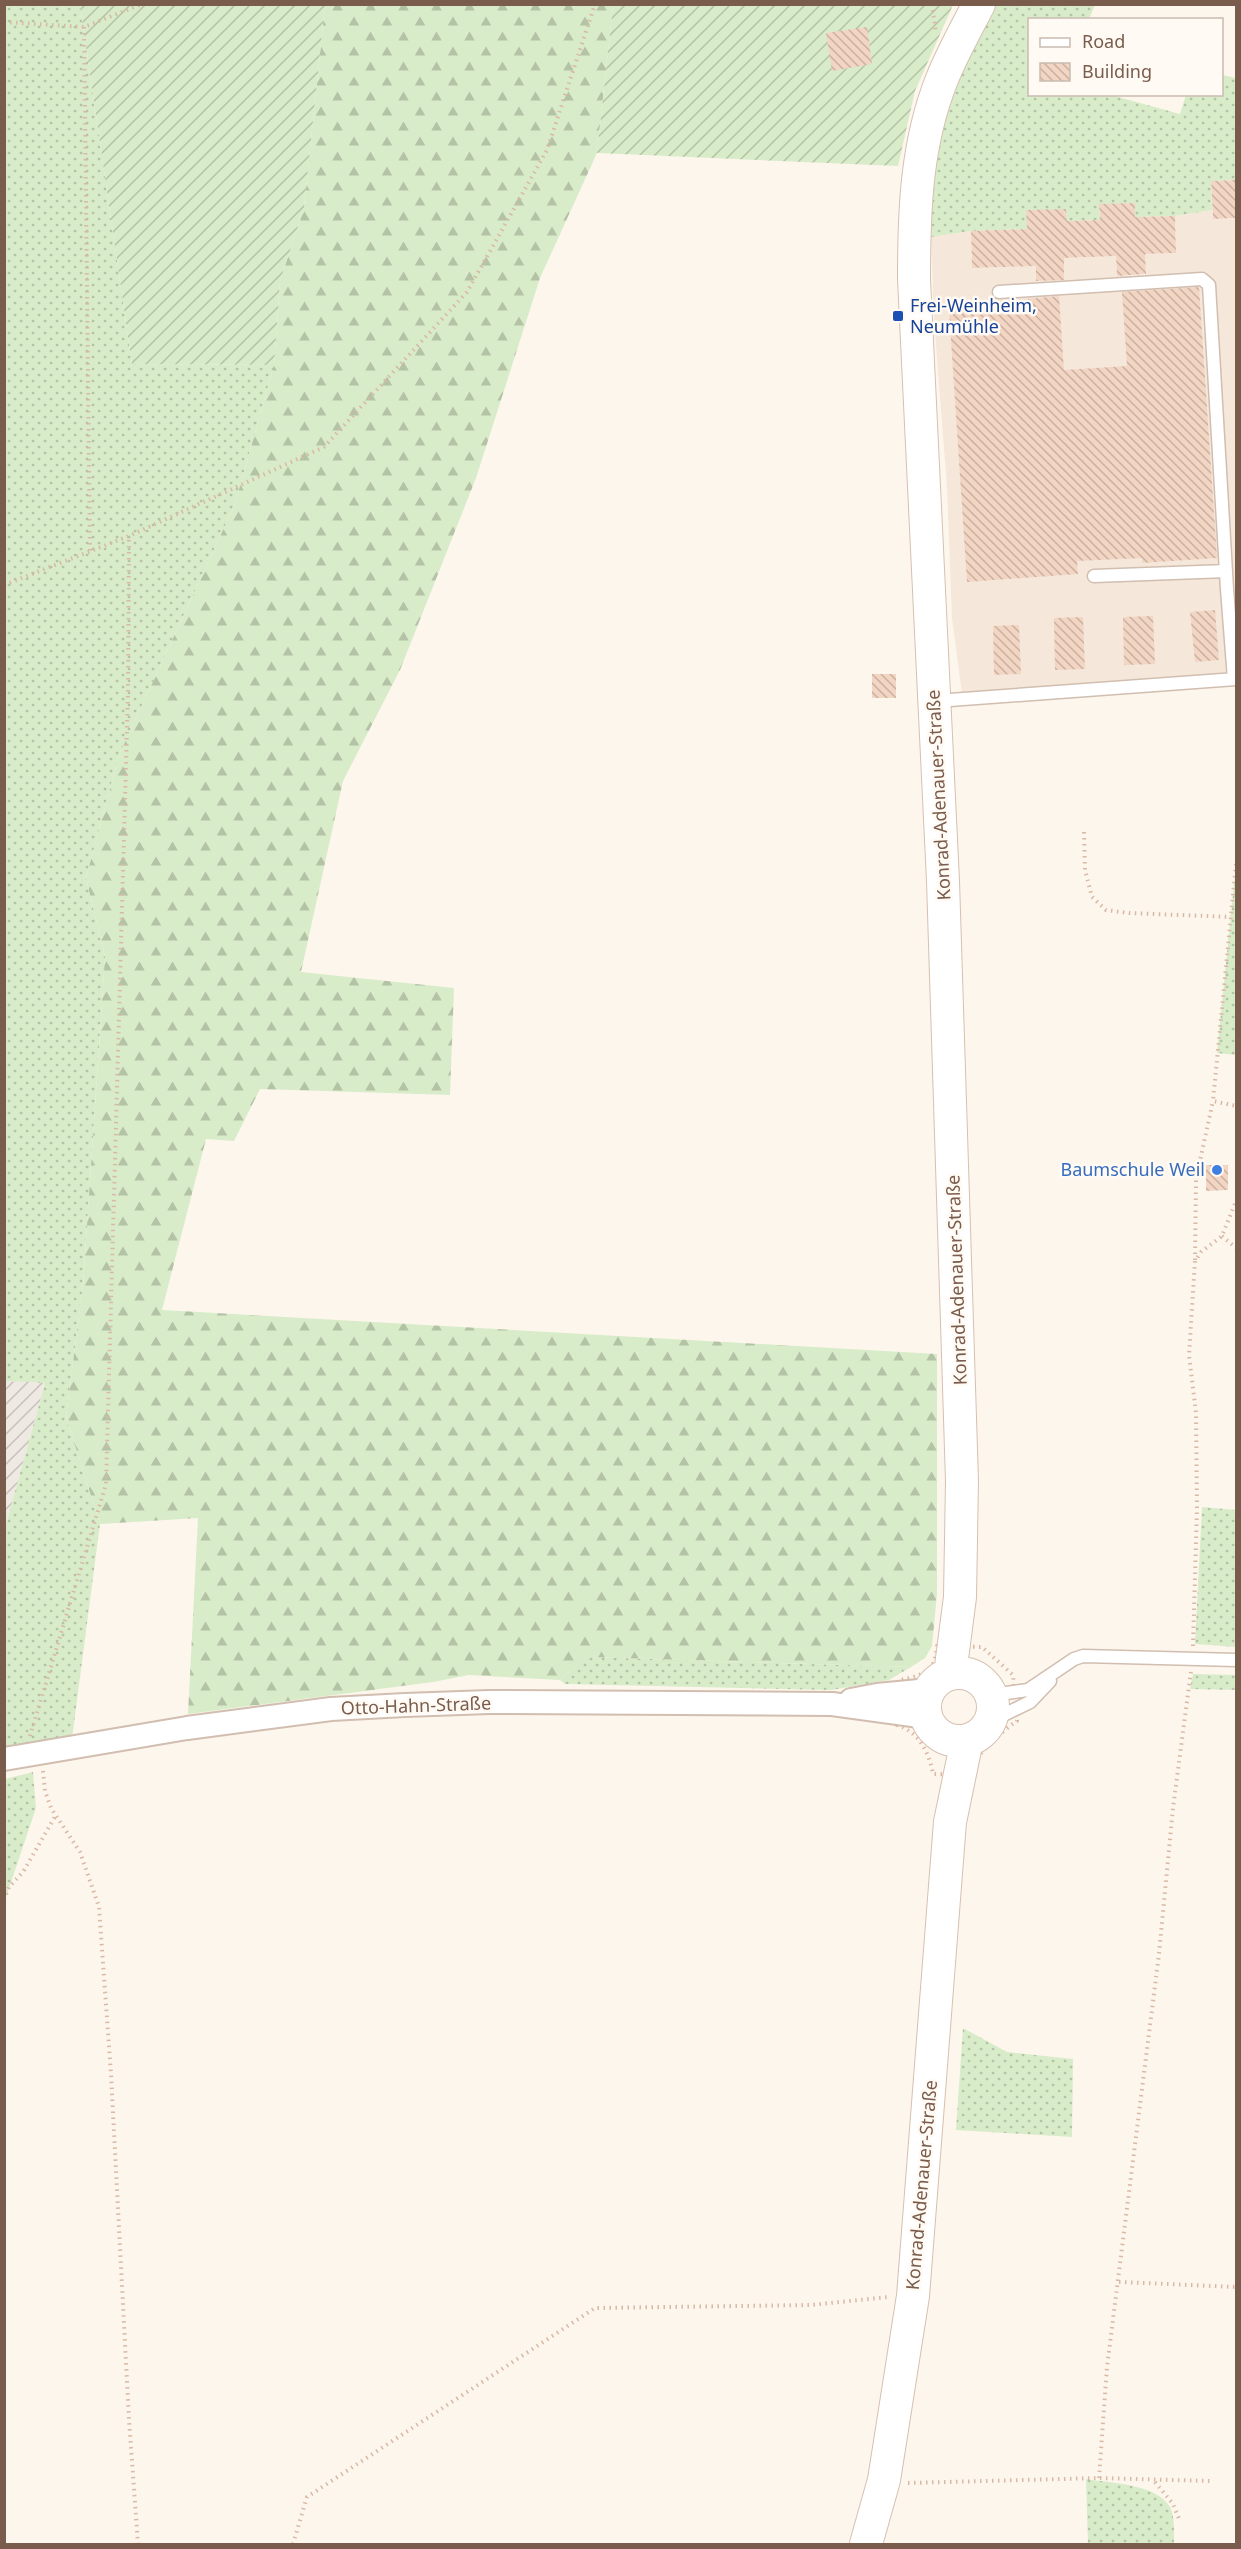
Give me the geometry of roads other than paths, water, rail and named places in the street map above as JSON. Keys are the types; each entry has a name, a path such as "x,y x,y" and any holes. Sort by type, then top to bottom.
{"main road":[{"name":"Konrad-Adenauer-Straße","path":"866,2544 884,2480 913,2296 950,1822 960,1597 962,1481 954,1191 914,279 914,209 919,161 929,120 942,80 979,4"}],"street":[{"name":"Otto-Hahn-Straße","path":"23,1756 187,1728 331,1709 489,1702 832,1704 877,1695 957,1695"}],"lane":[{"path":"934,701 1235,679 1226,571 1209,285 1202,279 999,292"},
{"path":"1094,576 1226,571"},
{"path":"957,1695 1028,1690 1074,1659 1083,1656 1236,1659"},
{"path":"957,1695 1030,1702 1058,1671"}],"place":[{"name":"Frei-Weinheim, Neumühle","path":"898,316"},
{"name":"Baumschule Weil","path":"1217,1170"}]}
